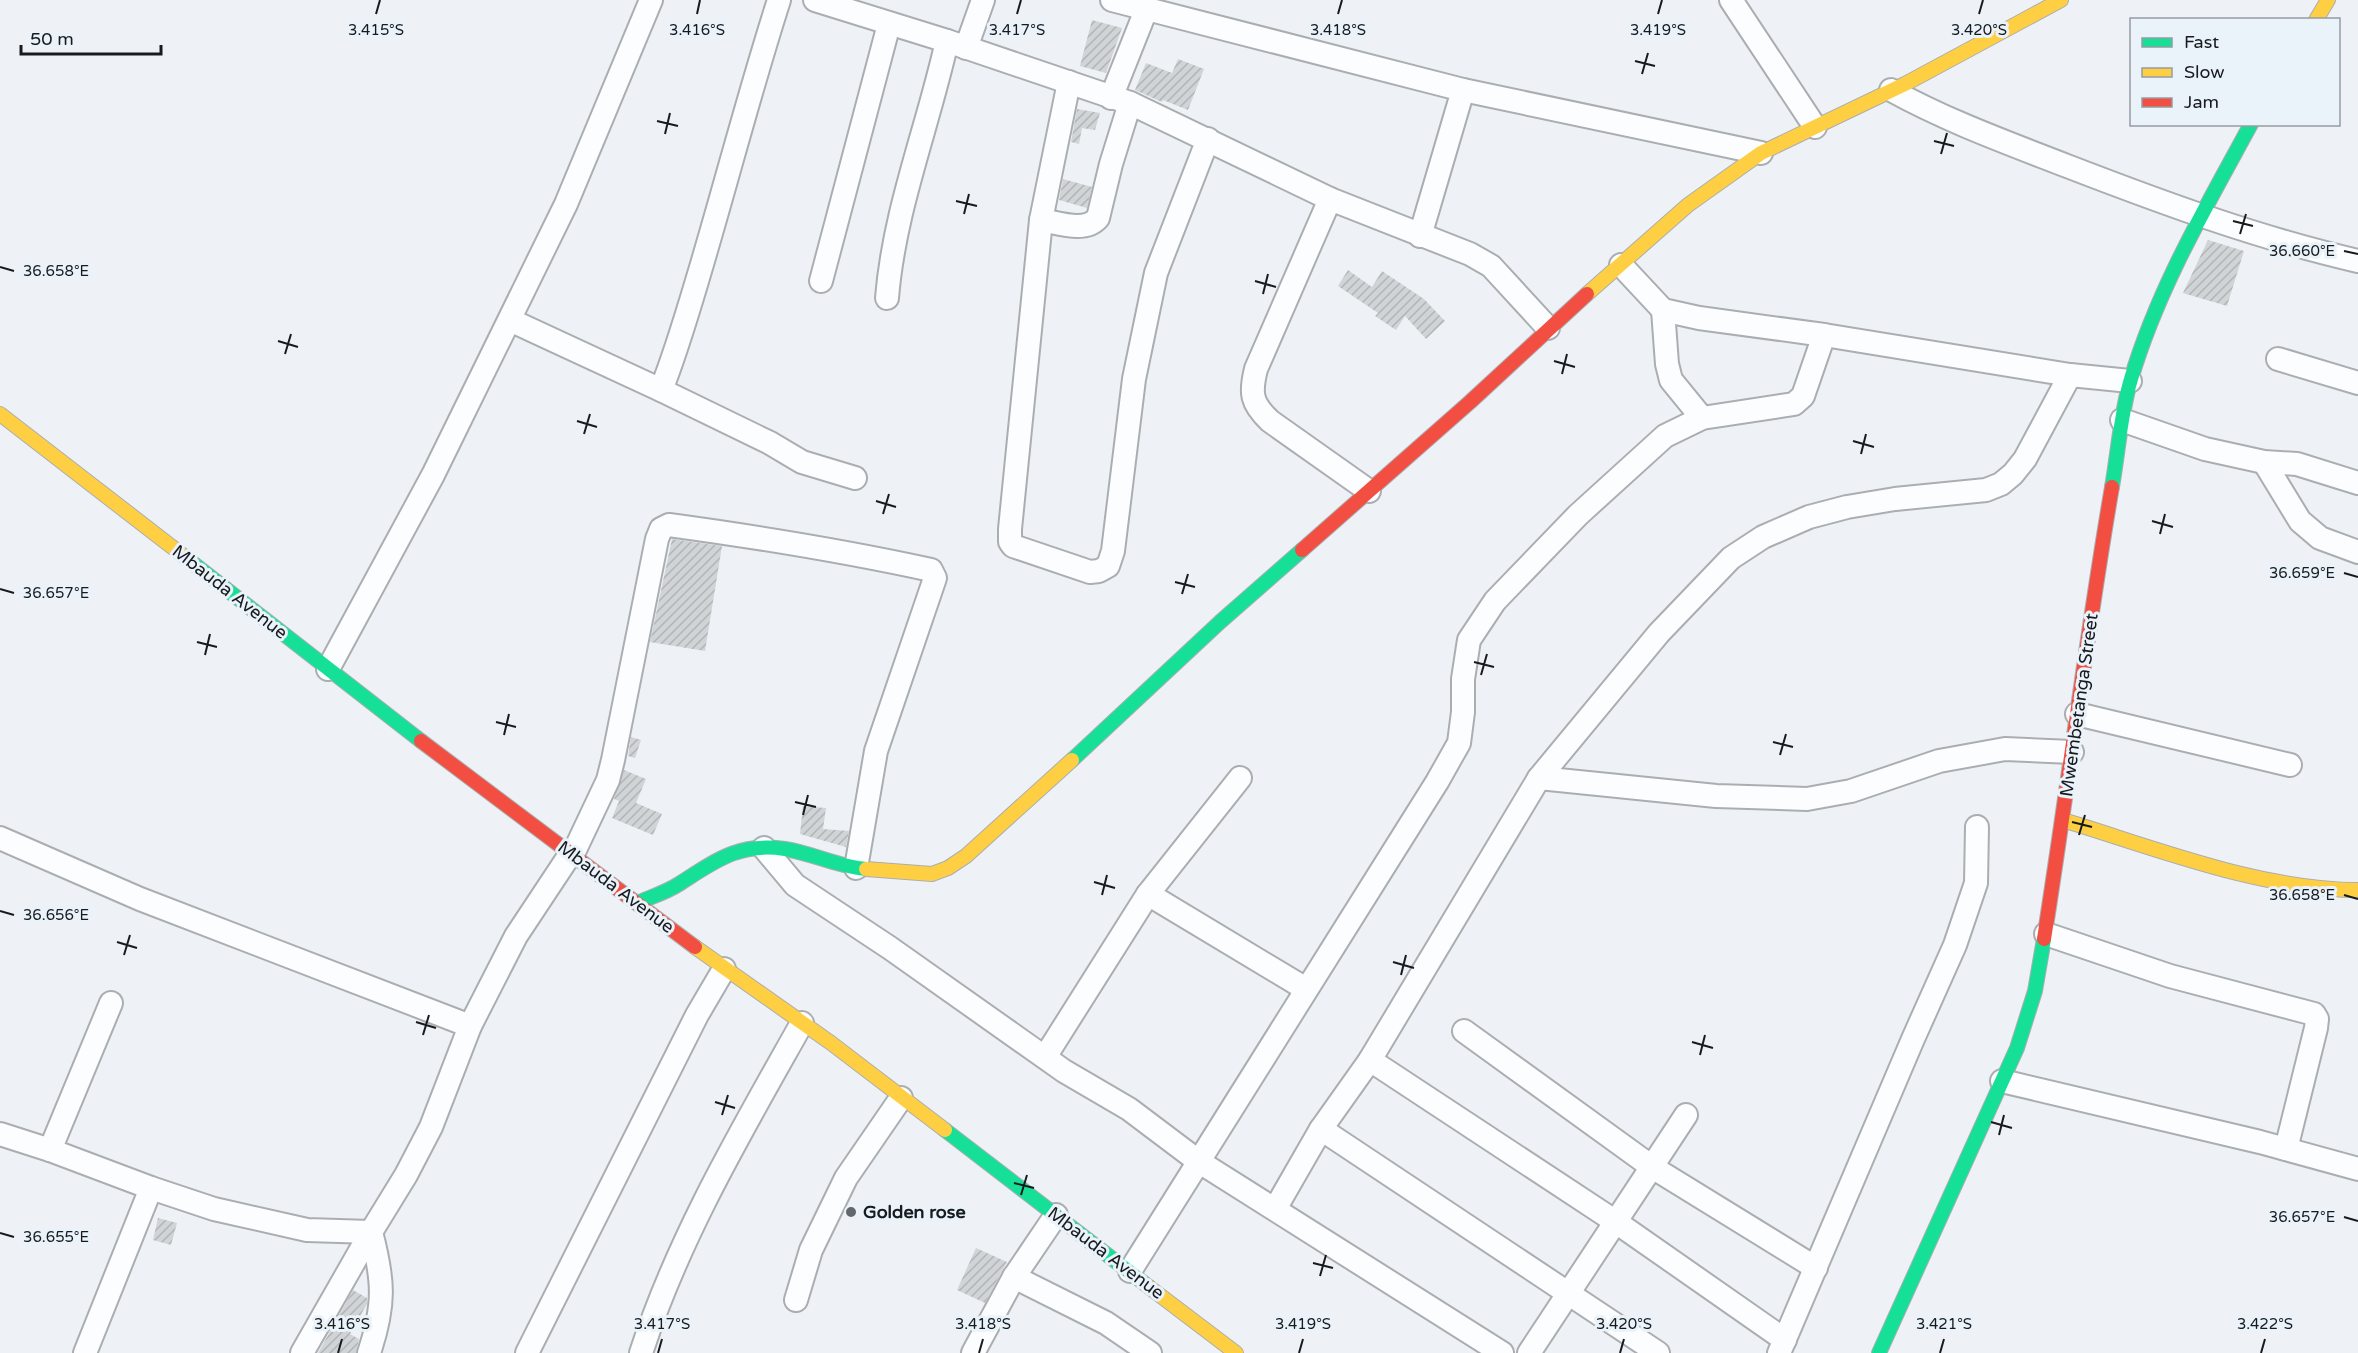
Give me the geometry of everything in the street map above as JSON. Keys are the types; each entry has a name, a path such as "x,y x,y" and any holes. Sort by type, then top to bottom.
{"street":[{"path":"328,669 434,475 510,320 566,204 651,0"},
{"path":"661,390 712,231 760,57 779,0"},
{"path":"815,0 880,14 957,45 1121,100 1208,139 1330,199 1420,236 1449,245 1491,266 1548,328"},
{"path":"887,298 890,260 898,223 957,45 982,0"},
{"path":"1112,0 1463,90 1761,153"},
{"path":"1731,0 1815,127"},
{"path":"2317,18 2328,0"},
{"path":"637,903 678,885 696,871 743,849 785,849 856,868 932,874 948,868 966,856 1220,622 1470,402 1548,328 1688,205 1761,153 1891,90 2046,3"},
{"path":"1041,220 1084,227 1098,218 1112,164 1121,100 1146,10"},
{"path":"821,281 880,14"},
{"path":"1069,82 1041,220 1010,542 1013,546 1090,572 1108,567 1113,551 1134,379 1156,273 1208,139"},
{"path":"1420,236 1463,90"},
{"path":"1891,90 1920,106 1998,139 2200,216 2277,242 2358,261"},
{"name":"Mwembetanga Street","path":"1879,1353 2017,1048 2035,991 2063,820 2093,597 2130,381 2153,316 2177,260 2250,126"},
{"path":"1330,199 1256,369 1252,384 1252,397 1258,409 1270,421 1369,491"},
{"path":"1620,265 1663,310 1699,318 1824,335 2070,375 2130,381"},
{"path":"1663,310 1667,364 1671,380 1702,418"},
{"path":"510,320 770,443 802,462 855,478"},
{"path":"1130,1271 1437,782 1459,742 1463,712 1462,679 1469,640 1495,601 1578,516 1665,436 1702,418 1794,404 1803,396 1824,335"},
{"path":"2278,359 2358,383"},
{"path":"1275,1209 1321,1129 1370,1060 1539,778 1659,633 1731,558 1763,537 1809,517 1847,507 1895,499 1986,490 2001,484 2025,459 2070,375"},
{"name":"Mbauda Avenue","path":"0,414 328,669 724,969 802,1023 1236,1353"},
{"path":"2122,420 2205,449 2264,462 2297,464 2358,483"},
{"path":"2264,462 2300,521 2320,538 2358,552"},
{"path":"302,1353 406,1175 431,1127 470,1026 516,936 569,856 573,854 608,780 657,539 661,529 669,525 788,542 878,558 933,572 934,581 876,751 856,868"},
{"path":"2077,714 2290,765"},
{"path":"1539,778 1716,796 1807,799 1851,791 1939,761 2005,748 2072,752"},
{"path":"1045,1057 1148,894 1240,778"},
{"path":"2063,820 2235,872 2325,890 2358,890"},
{"path":"1370,1060 1616,1222 1782,1347 1912,1039 1956,945 1976,884 1977,827"},
{"path":"0,838 140,899 470,1026"},
{"path":"764,848 795,885 891,948 1064,1071 1129,1109 1198,1161 1502,1353"},
{"path":"1148,894 1306,989"},
{"path":"2046,934 2170,976 2314,1014 2317,1019 2316,1028 2286,1149"},
{"path":"527,1353 696,1015 724,969"},
{"path":"50,1150 111,1003"},
{"path":"641,1353 656,1307 679,1254 738,1138 802,1023"},
{"path":"1464,1031 1652,1167 1816,1268"},
{"path":"2002,1081 2286,1149 2358,1169"},
{"path":"796,1300 811,1250 846,1178 901,1098"},
{"path":"1529,1353 1686,1115"},
{"path":"1321,1129 1658,1353"},
{"path":"0,1134 214,1209 307,1230 371,1232"},
{"path":"85,1353 151,1188"},
{"path":"974,1353 1014,1277 1056,1215"},
{"path":"369,1353 380,1310 382,1288 380,1267 371,1232"},
{"path":"1014,1277 1106,1323 1150,1353"}],"building":[{"path":"1092,20 1122,28 1106,73 1080,66"},
{"path":"1178,59 1204,69 1188,110 1135,90 1146,63 1172,73"},
{"path":"1077,109 1100,113 1095,130 1082,128 1079,144 1071,142"},
{"path":"1063,179 1092,187 1087,208 1059,200"},
{"path":"2208,240 2244,251 2227,306 2183,293"},
{"path":"1348,270 1372,287 1382,271 1424,299 1445,321 1426,339 1405,316 1396,330 1375,316 1378,313 1338,286"},
{"path":"672,539 722,546 705,651 650,642"},
{"path":"631,737 641,740 635,758 628,756"},
{"path":"624,770 646,779 636,803 662,814 653,835 612,818 619,801 614,799"},
{"path":"803,806 826,808 823,829 849,831 846,847 800,834"},
{"path":"158,1218 177,1223 171,1245 153,1240"},
{"path":"976,1248 1007,1262 985,1303 957,1290"},
{"path":"353,1290 367,1298 367,1304 350,1334 359,1339 356,1353 318,1353"}],"traffic: fast":[{"path":"2112,487 2125,405 2142,345 2184,248 2250,126"},
{"path":"1072,760 1220,622 1302,550"},
{"path":"185,557 421,741"},
{"path":"637,903 669,890 728,855 754,848 785,849 845,866 866,869"},
{"path":"1879,1353 2017,1048 2035,991 2044,939"},
{"path":"945,1130 1149,1287"}],"traffic: slow":[{"path":"1587,294 1688,205 1761,153 1905,84 2061,0"},
{"path":"2317,18 2328,0"},
{"path":"0,414 185,557"},
{"path":"866,869 932,874 948,868 966,856 1072,760"},
{"path":"2063,820 2209,866 2246,875 2321,888 2358,890"},
{"path":"695,947 831,1043 945,1130"},
{"path":"1149,1287 1236,1353"}],"traffic: jam":[{"path":"1302,550 1470,402 1587,294"},
{"path":"2044,939 2112,487"},
{"path":"421,741 695,947"}],"place":[{"name":"Golden rose","path":"851,1212"}]}
